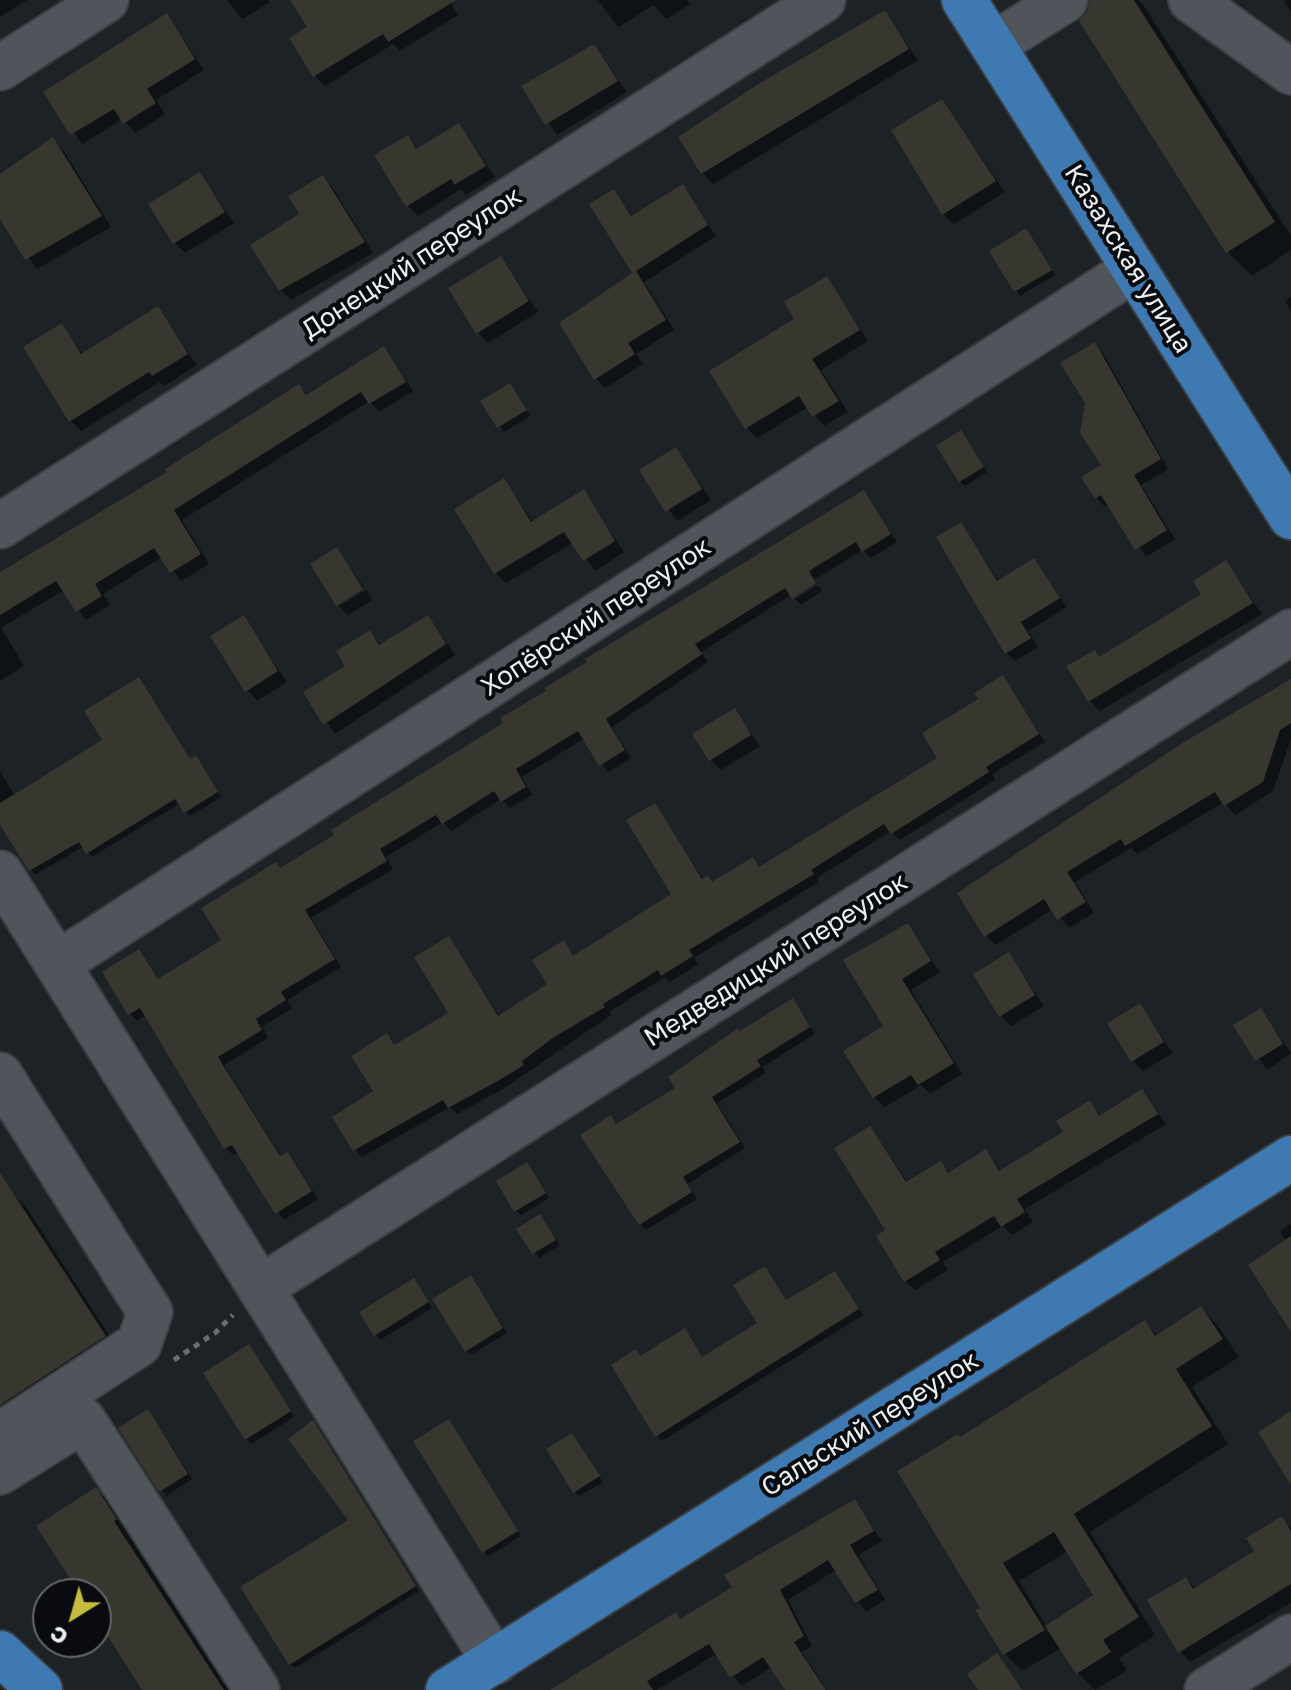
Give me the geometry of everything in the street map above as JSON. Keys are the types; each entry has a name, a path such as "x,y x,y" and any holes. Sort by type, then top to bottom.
{"main road":[{"name":"Казахская улица","path":"964,0 1291,517"},
{"name":"Сальский переулок","path":"448,1690 1291,1158"},
{"path":"0,1653 40,1690"}],"street":[{"path":"0,68 106,0"},
{"name":"Донецкий переулок","path":"0,526 823,0"},
{"path":"993,45 1065,0"},
{"path":"1191,0 1291,72"},
{"name":"Хопёрский переулок","path":"57,964 1134,269"},
{"name":"Медведицкий переулок","path":"260,1288 1291,632"},
{"path":"0,873 495,1662"},
{"path":"0,1075 150,1312 139,1344 0,1435"},
{"path":"0,1472 83,1420 257,1690"},
{"path":"1207,1690 1291,1637"}],"building":[{"path":"290,0 456,0 388,42 383,34 313,77 289,38 307,27"},
{"path":"1090,0 1134,0 1275,222 1226,253 1079,21 1087,12"},
{"path":"885,10 909,49 701,174 678,137 760,83"},
{"path":"167,13 195,59 147,89 156,103 123,124 114,109 70,135 43,92"},
{"path":"594,44 618,81 545,125 521,86"},
{"path":"942,99 996,181 942,215 891,130"},
{"path":"459,123 486,166 454,185 451,179 406,207 374,155 408,135 416,149"},
{"path":"53,137 102,216 25,260 0,219 0,174"},
{"path":"200,172 225,212 173,244 148,204"},
{"path":"323,175 365,242 279,291 250,245 299,214 288,196"},
{"path":"683,184 708,225 636,271 666,320 628,343 635,354 594,380 559,323 632,273 589,204 614,189 631,216"},
{"path":"1026,228 1052,270 1014,292 989,251"},
{"path":"501,256 529,301 476,334 448,288"},
{"path":"827,276 860,330 812,359 839,401 812,417 799,396 745,429 709,371 794,319 784,302"},
{"path":"158,306 188,354 152,376 149,372 69,422 23,347 62,323 81,354"},
{"path":"1095,342 1161,459 1134,475 1167,530 1135,550 1101,495 1095,499 1081,477 1101,465 1080,433 1085,403 1060,363"},
{"path":"384,346 406,382 369,404 361,392 174,510 201,554 170,573 154,548 95,584 102,596 76,612 56,581 0,615 0,572 167,472 165,469 299,384 306,395"},
{"path":"510,383 527,410 497,428 480,401"},
{"path":"961,430 984,467 959,482 936,446"},
{"path":"676,447 702,489 665,512 639,470"},
{"path":"504,478 531,522 584,489 615,541 583,561 564,532 494,574 454,509"},
{"path":"864,490 891,534 862,552 856,542 809,571 816,583 792,599 785,588 695,644 702,654 606,719 625,750 599,766 578,731 516,769 526,787 501,802 494,791 442,824 436,815 380,849 387,861 305,910 335,959 281,992 286,1000 256,1019 262,1030 218,1057 280,1156 288,1152 312,1191 275,1214 232,1145 224,1149 140,1008 128,1015 102,972 139,949 158,979 221,940 201,908 276,862 280,868 334,835 331,830 503,723 500,718 546,691 544,688 587,662 585,659"},
{"path":"961,522 997,581 1034,558 1060,598 1021,622 1031,638 1005,654 936,537"},
{"path":"337,547 363,589 336,606 310,564"},
{"path":"1226,560 1253,603 1088,702 1066,666 1095,650 1099,657 1201,594 1193,581"},
{"path":"244,615 278,671 245,692 210,636"},
{"path":"428,615 446,644 323,725 303,692 345,666 336,651 370,630 379,645"},
{"path":"1003,675 1039,734 986,767 989,772 891,834 884,824 811,870 814,874 689,950 693,956 661,976 658,970 603,1004 605,1007 554,1037 522,1061 524,1065 496,1082 448,1108 443,1100 353,1151 332,1117 373,1091 351,1056 387,1033 394,1045 448,1013 414,957 449,936 498,1016 547,984 532,960 564,940 573,956 671,894 626,820 655,803 702,879 708,875 712,882 753,857 759,867 937,758 922,733 978,699 974,693"},
{"path":"139,677 190,759 196,755 218,792 184,813 175,799 86,854 79,842 29,871 0,825 0,803 102,740 84,711"},
{"path":"1291,679 1291,723 1280,730 1263,782 1224,806 1215,792 1125,846 1121,839 1067,872 1086,902 1057,920 1044,899 984,937 957,893 1184,742"},
{"path":"735,708 751,735 709,761 692,734"},
{"path":"908,923 931,961 902,979 954,1063 918,1085 911,1075 873,1098 843,1051 883,1026 843,960"},
{"path":"1009,952 1035,995 999,1017 973,974"},
{"path":"793,998 810,1027 757,1060 761,1066 712,1097 740,1142 683,1177 692,1192 639,1225 580,1135 611,1115 616,1124 675,1088 668,1077 738,1028 740,1031"},
{"path":"1140,1003 1164,1042 1131,1062 1107,1023"},
{"path":"1261,1008 1283,1044 1255,1061 1233,1025"},
{"path":"1142,1089 1158,1114 1017,1199 1025,1212 1001,1227 994,1216 935,1252 940,1260 904,1282 876,1236 885,1230 834,1148 870,1126 906,1182 941,1161 948,1173 986,1149 999,1171 1063,1132 1056,1121 1090,1100 1099,1116"},
{"path":"527,1162 546,1193 514,1212 496,1181"},
{"path":"0,1173 106,1336 0,1405"},
{"path":"540,1214 556,1240 532,1254 516,1229"},
{"path":"1291,1236 1291,1332 1248,1265"},
{"path":"765,1266 786,1300 835,1271 859,1309 655,1437 611,1365 636,1349 640,1356 685,1328 702,1357 757,1323 733,1285"},
{"path":"471,1275 503,1328 465,1352 432,1299"},
{"path":"414,1278 429,1302 374,1336 359,1312"},
{"path":"1201,1306 1223,1339 1176,1369 1212,1426 1074,1514 1139,1617 1103,1640 1111,1652 1076,1674 1045,1626 1093,1595 1054,1532 1003,1563 1045,1630 1003,1655 975,1610 980,1608 897,1471 958,1434 960,1437 1145,1320 1155,1336"},
{"path":"249,1344 291,1411 245,1440 203,1373"},
{"path":"148,1409 188,1474 159,1492 118,1428"},
{"path":"1291,1411 1291,1485 1258,1432"},
{"path":"449,1419 518,1531 482,1553 413,1441"},
{"path":"313,1420 416,1586 289,1665 240,1587 348,1520 288,1439"},
{"path":"572,1433 600,1476 573,1493 546,1449"},
{"path":"96,1487 117,1519 114,1521 224,1690 142,1690 112,1643 112,1578 70,1578 36,1526"},
{"path":"855,1499 874,1531 850,1545 878,1590 855,1603 828,1560 780,1590 804,1636 794,1642 826,1690 785,1690 763,1657 730,1678 709,1644 647,1681 653,1690 550,1690 676,1612 680,1619 732,1587 724,1575"},
{"path":"1282,1516 1291,1531 1291,1584 1178,1653 1147,1600 1186,1577 1193,1589 1254,1551 1246,1538"},
{"path":"997,1653 1022,1690 978,1690 967,1674"}]}
